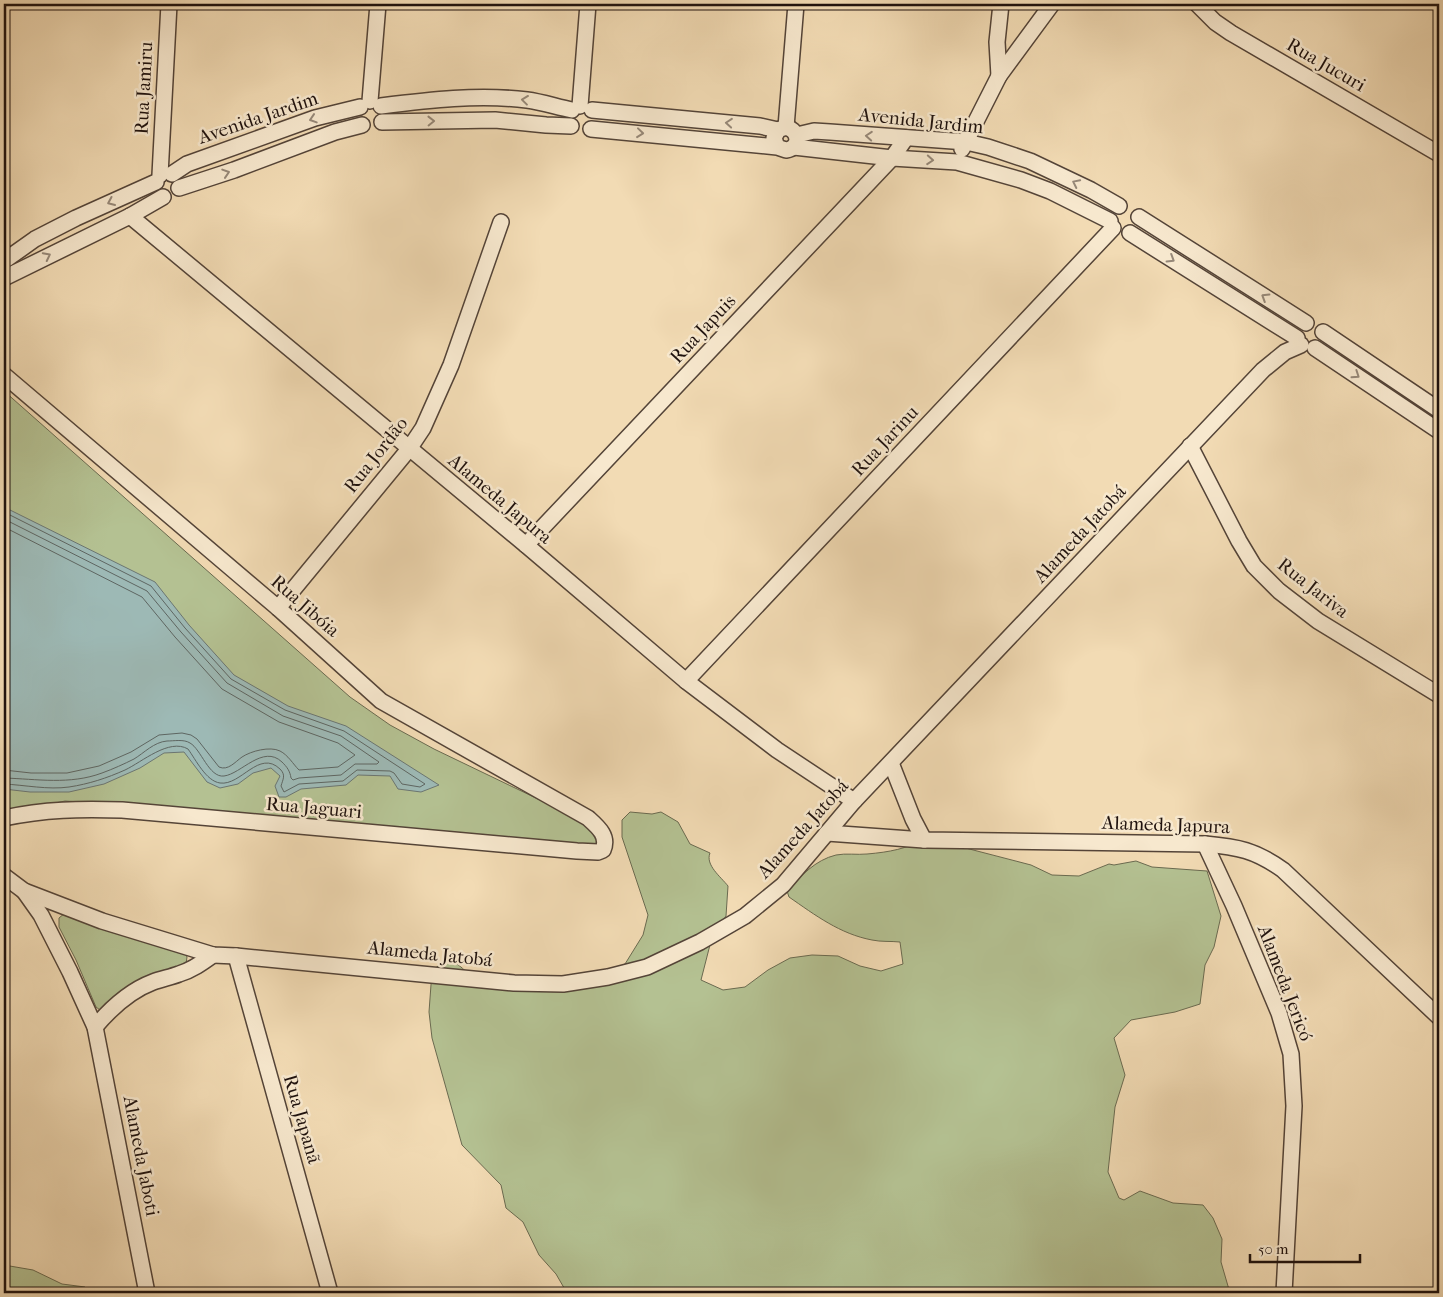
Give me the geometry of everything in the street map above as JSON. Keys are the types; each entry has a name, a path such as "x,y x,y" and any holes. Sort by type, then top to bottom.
{"street":[{"name":"Rua Jamiru","path":"163,177 169,4"},
{"path":"370,105 378,4"},
{"path":"582,109 588,4"},
{"path":"582,109 569,115 571,126 580,132 586,132 591,129 777,147 786,150 789,135 796,4"},
{"path":"999,76 997,42 1001,4"},
{"path":"956,162 999,76 1052,4"},
{"name":"Rua Jucuri","path":"1197,4 1231,33 1439,154"},
{"name":"Avenida Jardim","path":"4,262 35,240 76,218 187,164 315,118 370,105 485,97 528,100 582,109 760,126 789,135 892,158 956,162 1021,180 1050,191 1111,224"},
{"path":"370,105 384,116 382,122 373,128 367,128 358,119 358,113 370,105"},
{"path":"582,109 595,120 591,129"},
{"path":"382,122 495,120 546,126 571,126"},
{"name":"Avenida Jardim","path":"179,188 234,170 335,132 362,125"},
{"name":"Avenida Jardim","path":"789,135 830,132 966,142 1030,161 1091,190 1119,206"},
{"name":"Rua Japuis","path":"526,545 892,158 906,138"},
{"path":"4,273 4,278 130,216 163,197 173,196 179,188 180,182 176,177 163,177 156,190 163,197"},
{"path":"1139,217 1138,224 1130,233 1118,232 1111,224 1114,210 1119,206 1126,205 1132,207 1139,217 1306,323 1316,324 1323,332 1439,410"},
{"name":"Alameda Japura","path":"130,216 526,545 686,681 778,750 854,800"},
{"name":"Rua Jordão","path":"278,608 409,449 423,428 451,364 501,222"},
{"name":"Rua Jarinu","path":"686,681 1111,224"},
{"path":"1130,233 1305,343 1439,431"},
{"path":"1305,343 1298,332 1301,326 1306,323"},
{"path":"1305,343 1320,344 1323,332"},
{"name":"Alameda Jatobá","path":"4,876 24,891 102,920 213,955 514,983 563,984 608,977 646,967 700,942 745,916 782,885 854,800 1263,370 1285,352 1305,343"},
{"name":"Rua Jibóia","path":"4,375 278,608 381,701 588,818 603,833"},
{"name":"Rua Jariva","path":"1190,446 1249,558 1254,566 1273,585 1318,621 1439,695"},
{"path":"891,763 909,810 924,840"},
{"name":"Rua Jaguari","path":"4,818 34,812 68,809 122,810 590,852 603,850 605,845 603,833"},
{"name":"Alameda Japura","path":"827,833 924,840 1205,844 1249,850 1265,857 1283,870 1439,1017"},
{"name":"Alameda Jericó","path":"1205,844 1234,906 1279,1013 1291,1054 1294,1106 1284,1293"},
{"name":"Alameda Jaboti","path":"24,891 41,915 95,1027 147,1293"},
{"path":"95,1027 112,1007 129,995 153,982 181,974 198,966 213,955"},
{"name":"Rua Japanã","path":"236,956 330,1293"}],"green space":[{"path":"4,391 350,697 390,725 434,749 592,825 599,840 594,847 65,801 4,814"},
{"path":"630,812 652,814 661,812 678,822 690,844 710,853 709,857 712,866 728,886 726,916 712,937 701,980 723,990 745,987 768,970 790,958 812,955 838,956 860,966 881,971 903,964 900,942 875,941 839,929 789,897 787,891 803,874 821,861 836,855 891,851 927,838 1031,865 1052,875 1079,876 1109,864 1114,865 1136,861 1152,867 1207,871 1221,916 1214,947 1205,965 1200,1004 1175,1012 1131,1020 1114,1038 1125,1075 1115,1107 1108,1172 1119,1198 1124,1200 1140,1191 1173,1203 1203,1205 1213,1218 1222,1239 1221,1262 1230,1293 567,1293 556,1274 539,1255 523,1222 506,1208 501,1185 462,1145 432,1038 429,1012 432,971 445,962 456,963 476,982 596,977 625,964 643,935 648,915 622,837 622,820"},
{"path":"65,913 184,950 187,957 186,964 106,1009 100,1010 96,1007 76,960 59,927 59,918"},
{"path":"4,1265 33,1270 62,1284 85,1287 89,1293 4,1293"}],"water":[{"path":"4,507 155,582 189,625 234,675 288,706 346,726 439,785 421,792 398,789 390,776 358,775 346,785 301,789 286,797 279,797 275,786 280,776 271,768 253,773 238,784 220,788 207,782 184,752 164,753 140,768 104,784 69,792 30,792 4,789"}]}
